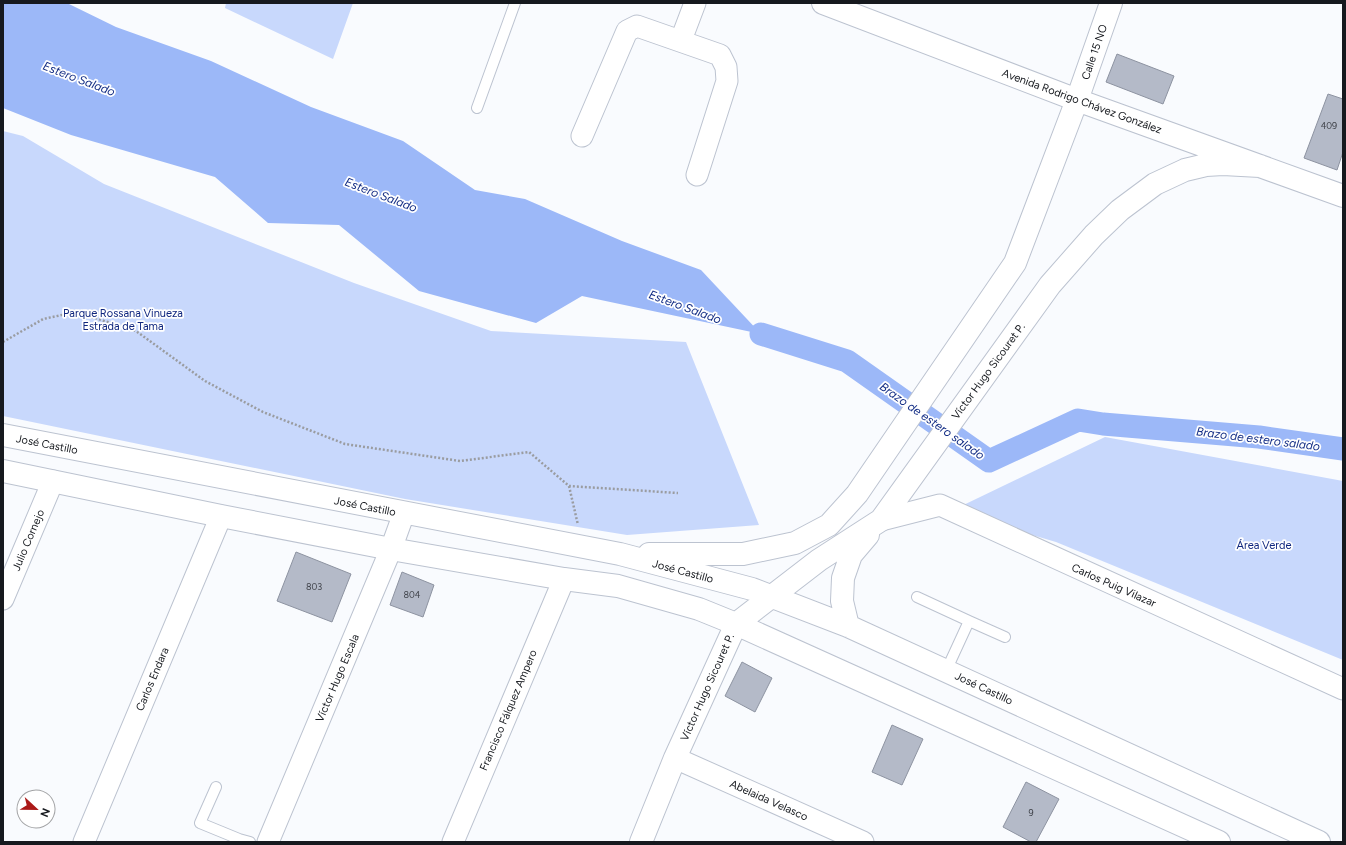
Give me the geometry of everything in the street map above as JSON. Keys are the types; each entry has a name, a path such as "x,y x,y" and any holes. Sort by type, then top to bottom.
{"street":[{"path":"681,40 695,3"},
{"name":"Avenida Rodrigo Chávez González","path":"823,3 1077,100 1343,196"},
{"name":"Calle 15 NO","path":"1077,100 1111,3"},
{"path":"582,136 627,31 638,26 681,40 720,55 726,67 727,81 697,175"},
{"path":"620,554 743,554 795,543 829,524 857,494 1015,263 1077,100"},
{"name":"Víctor Hugo Sicouret P.","path":"641,842 676,758 736,624 819,560 886,514 1050,285 1094,235 1120,210 1156,184 1185,170 1206,164 1260,166"},
{"name":"José Castillo","path":"3,435 620,554 752,589 848,626 1319,842"},
{"path":"3,471 391,549 564,579 618,586 699,609 736,624 1220,842"},
{"name":"Julio Cornejo","path":"3,599 53,481"},
{"name":"Carlos Puig Vilazar","path":"886,514 940,505 1343,689"},
{"name":"Víctor Hugo Escala","path":"268,842 391,549 404,513"},
{"path":"848,626 842,601 843,578 851,555 886,514"},
{"name":"Carlos Endara","path":"84,842 221,516"},
{"name":"Francisco Fálquez Ampero","path":"453,842 564,579"},
{"name":"Abelaida Velasco","path":"676,758 863,842"}],"lane":[{"path":"477,108 516,3"},
{"path":"917,598 1005,636"},
{"path":"946,670 969,621"},
{"path":"216,787 200,823 250,842"}],"path":[{"path":"3,342 44,319 76,312 136,331 205,380 263,412 345,444 460,461 529,452 569,486 584,547"},
{"path":"569,486 678,493"}],"green space":[{"path":"226,3 353,3 333,59 225,8"},
{"name":"Parque Rossana Vinueza Estrada de Tama","path":"3,131 23,136 104,184 354,283 491,331 686,342 759,525 627,535 405,499 3,416"},
{"name":"Área Verde","path":"1105,437 1343,481 1343,660 1056,542 951,511"}],"water":[{"name":"Estero Salado","path":"3,3 69,4 116,27 211,61 311,107 403,141 475,190 525,199 622,241 701,270 761,334 582,296 536,323 419,291 339,225 268,223 215,177 71,135 3,108"}],"building":[{"path":"1117,54 1174,76 1163,104 1106,82"},
{"path":"1328,94 1343,99 1343,152 1337,170 1304,158"},
{"path":"296,552 351,574 332,622 277,601"},
{"path":"402,572 434,585 423,617 390,605"},
{"path":"742,662 772,678 755,712 725,696"},
{"path":"892,725 923,739 902,785 872,772"},
{"path":"1026,782 1059,799 1036,842 1031,842 1003,827"}],"waterway":[{"name":"Brazo de estero salado","path":"761,334 847,361 989,461 1078,420 1103,424 1259,437 1343,449"}]}
